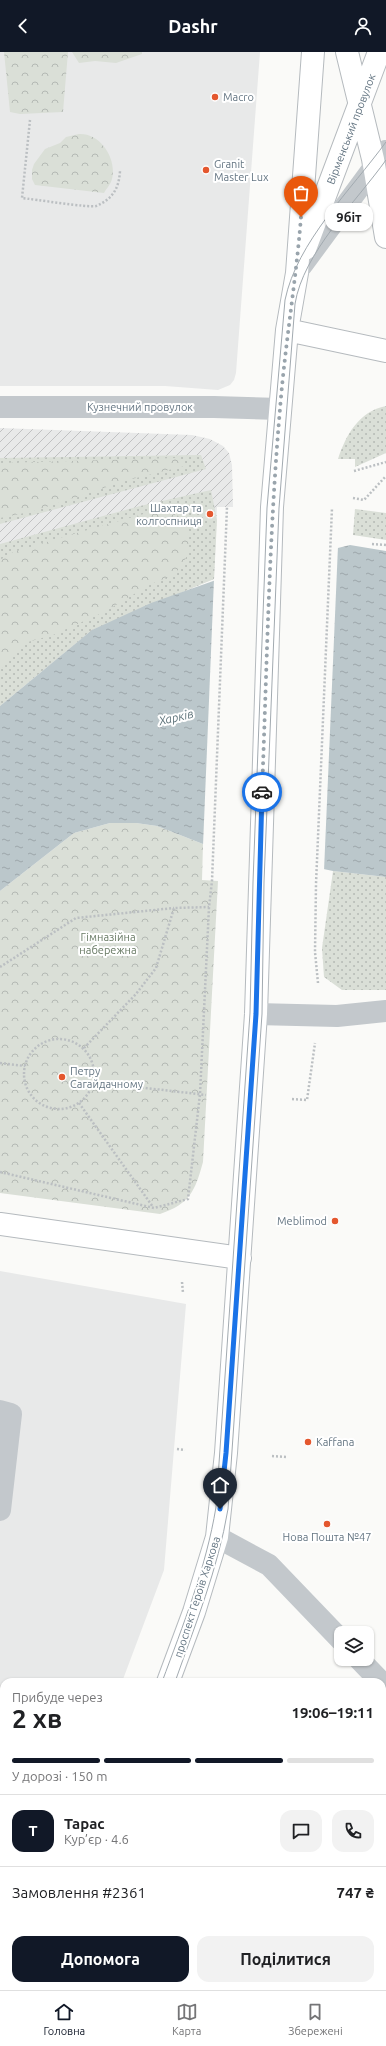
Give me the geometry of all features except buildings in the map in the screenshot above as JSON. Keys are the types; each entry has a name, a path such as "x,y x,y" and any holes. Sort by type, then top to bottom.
{"main road":[{"path":"297,273 313,52"},
{"path":"347,52 360,106 380,159 386,237"},
{"name":"Вірменський провулок","path":"297,273 380,52"},
{"name":"проспект Героїв Харкова","path":"169,1678 194,1612 217,1537 226,1453 256,1014 272,507 287,330 297,273"},
{"path":"287,330 386,351"},
{"path":"0,1224 240,1258"}],"street":[{"name":"проспект Героїв Харкова","path":"297,273 380,159"},
{"name":"Кузнечний провулок","path":"0,407 214,407 280,410"},
{"path":"256,1014 337,1016 386,1011"},
{"path":"0,1411 11,1414 0,1510"},
{"path":"217,1537 269,1565 334,1633"},
{"path":"365,1666 376,1678"}],"path":[{"path":"30,120 22,198 94,206 112,196 119,184 120,171"},
{"path":"354,471 386,462"},
{"path":"353,498 364,500 386,476"},
{"path":"0,1172 154,1208 188,1199 200,1094 209,907 212,881 227,507"},
{"path":"318,982 315,952 316,884 332,508"},
{"path":"372,544 386,545"},
{"path":"0,966 76,918 174,908 209,907"},
{"path":"84,1048 136,994 156,968 174,908"},
{"path":"54,1038 65,1038 84,1048 93,1064 95,1073 91,1090 80,1103 68,1108 56,1110 45,1106 34,1099 28,1090 24,1078 24,1066 35,1048 54,1038"},
{"path":"292,1099 307,1100 315,1040"},
{"path":"0,1063 24,1066"},
{"path":"94,1082 206,1095"},
{"path":"80,1103 154,1208"},
{"path":"182,1282 183,1293"},
{"path":"177,1449 185,1450"},
{"path":"272,1456 286,1457"}],"shaded area":[{"path":"0,52 260,52 236,373 234,380 230,385 218,390 165,386 0,386"},
{"path":"0,428 192,435 210,439 223,446 229,453 232,465 233,507 217,507 214,579 151,603 41,671 0,706"},
{"path":"0,1271 186,1304 164,1570 124,1678 0,1678"}],"green space":[{"path":"4,52 68,52 63,112 20,114 10,112"},
{"path":"72,52 142,52 142,54 116,63 95,61 79,63"},
{"path":"79,134 94,138 106,149 110,156 113,171 112,179 104,193 35,185 32,179 32,170 34,164 45,149 60,143 66,137"},
{"path":"386,406 386,453 355,467 355,459 338,459 345,441 355,425 368,413"},
{"path":"201,455 206,469 0,524 0,458"},
{"path":"176,458 183,461 185,466 128,480 34,511 0,518 0,463"},
{"path":"211,490 217,520 214,579 92,630 0,706 0,544 140,506"},
{"path":"355,509 386,513 386,540 353,535"},
{"path":"154,511 179,516 185,521 188,530 189,550 182,567 169,577 151,584 104,612 53,635 24,643 0,670 0,560 11,553"},
{"name":"Гімназійна набережна","path":"110,823 136,823 157,826 203,844 202,880 218,881 203,1162 194,1189 190,1195 178,1206 160,1214 0,1193 0,891 74,833"},
{"path":"333,871 386,877 386,990 342,990 324,977 322,948"}],"water":[{"name":"Харків","path":"350,545 386,551 386,877 333,871 203,844 157,826 136,823 110,823 74,833 0,891 0,706 92,630 151,603 233,574"}],"pier":[{"path":"338,546 324,871 203,846 214,579 232,572"}],"tram line":[{"path":"164,1678 186,1618 200,1574 212,1530 216,1507 250,1013 253,882 267,508 285,300 291,279 313,237 386,142"},
{"path":"176,1678 212,1575 224,1531 228,1509 262,1014 264,882 279,508 295,304 300,285 308,266 319,247 386,160"}],"way so far":[{"path":"262,792 272,507 287,330 297,273 301,217"}],"place":[{"name":"Macro","path":"215,97"},
{"name":"Granit Master Lux","path":"206,170"},
{"name":"9біт","path":"301,217"},
{"name":"Шахтар та колгоспниця","path":"210,514"},
{"name":"Петру Сагайдачному","path":"62,1077"},
{"name":"Meblimod","path":"335,1221"},
{"name":"Kaffana","path":"308,1442"},
{"name":"Нова Пошта №47","path":"327,1524"}],"route":[{"path":"220,1509 226,1453 256,1014 262,792"}]}
